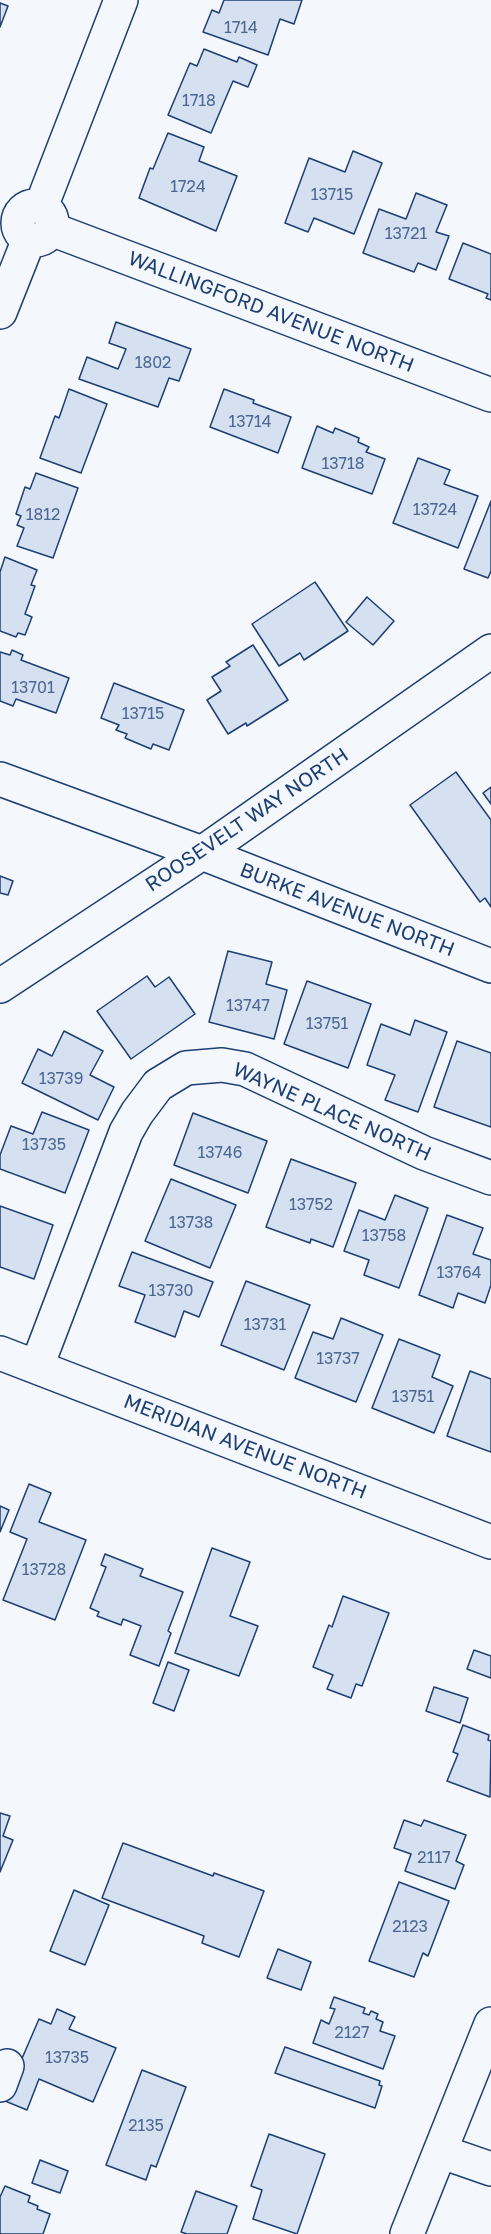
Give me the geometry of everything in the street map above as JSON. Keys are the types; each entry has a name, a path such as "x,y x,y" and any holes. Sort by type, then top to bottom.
{"street":[{"path":"0,312 28,220 121,0"},
{"name":"WALLINGFORD AVENUE NORTH","path":"28,220 491,395"},
{"name":"ROOSEVELT WAY NORTH","path":"0,986 202,853 491,651"},
{"name":"BURKE AVENUE NORTH","path":"0,779 202,853 491,966"},
{"name":"WAYNE PLACE NORTH","path":"37,1366 126,1132 137,1113 159,1085 186,1068 222,1065 245,1069 424,1154 491,1178"},
{"name":"MERIDIAN AVENUE NORTH","path":"0,1353 491,1542"},
{"path":"407,2234 442,2152 491,2024"},
{"path":"442,2152 491,2169"}],"building":[{"path":"224,0 302,0 294,24 280,19 268,55 203,32 212,10 219,13"},
{"path":"0,3 8,6 0,27"},
{"path":"204,49 237,62 239,57 257,65 248,87 233,81 211,133 168,115 190,63 197,66"},
{"path":"168,133 204,147 199,161 237,176 216,231 139,198 150,168 153,169"},
{"path":"353,151 382,163 354,234 314,218 308,232 285,223 309,158 345,172"},
{"path":"416,193 447,205 436,232 449,236 436,270 418,263 414,272 363,253 379,209 406,219"},
{"path":"463,243 491,254 491,300 486,298 488,294 449,279"},
{"path":"116,322 191,349 179,381 169,378 158,407 79,379 87,357 118,369 126,349 109,343"},
{"path":"69,389 107,404 81,473 40,458 55,416 59,418"},
{"path":"224,389 291,417 278,453 210,427"},
{"path":"317,426 333,433 335,428 359,438 358,442 369,447 366,452 385,459 372,494 302,468"},
{"path":"418,458 450,470 444,484 478,496 458,548 393,523"},
{"path":"36,473 78,488 53,558 17,546 24,528 17,525 21,516 16,514 25,487 30,489"},
{"path":"491,501 491,571 488,578 464,569"},
{"path":"5,557 37,570 31,585 35,586 25,614 32,617 25,635 18,633 16,637 0,631 0,572"},
{"path":"315,582 348,631 304,660 300,653 279,666 252,624"},
{"path":"367,597 394,621 373,645 346,622"},
{"path":"253,645 288,700 247,726 246,723 228,734 207,700 221,691 212,677 230,666 226,662"},
{"path":"12,650 23,655 21,660 69,678 56,713 16,699 13,706 0,701 0,652 10,655"},
{"path":"114,683 184,710 169,750 153,744 151,749 125,738 127,734 116,730 119,725 101,718"},
{"path":"456,772 491,820 491,907 485,898 480,902 410,805"},
{"path":"491,787 491,804 483,793"},
{"path":"0,876 13,881 8,895 0,893"},
{"path":"228,951 272,962 266,984 287,990 274,1039 209,1022"},
{"path":"147,976 155,987 169,977 195,1014 131,1059 97,1011"},
{"path":"307,981 371,1004 348,1068 284,1044"},
{"path":"415,1020 447,1032 418,1112 385,1100 395,1075 367,1065 381,1024 410,1035"},
{"path":"64,1031 103,1051 90,1075 114,1087 98,1120 22,1083 38,1049 52,1056"},
{"path":"457,1041 491,1053 491,1127 434,1107"},
{"path":"42,1112 89,1130 65,1193 0,1169 0,1155 11,1126 33,1134"},
{"path":"193,1113 267,1141 248,1193 174,1165"},
{"path":"291,1159 356,1183 333,1247 311,1239 310,1243 266,1227"},
{"path":"171,1179 236,1205 210,1268 145,1241"},
{"path":"395,1195 428,1208 399,1288 364,1275 369,1260 344,1251 359,1210 385,1220"},
{"path":"0,1206 53,1225 34,1279 0,1267"},
{"path":"447,1215 483,1228 473,1254 491,1260 491,1285 485,1303 458,1293 453,1308 419,1295"},
{"path":"132,1252 213,1282 199,1317 184,1311 175,1337 135,1322 145,1295 119,1286"},
{"path":"246,1281 310,1305 284,1370 221,1345"},
{"path":"341,1318 383,1335 356,1402 295,1378 313,1332 333,1339"},
{"path":"399,1339 440,1355 432,1377 453,1386 434,1433 372,1408"},
{"path":"470,1371 491,1379 491,1452 447,1436"},
{"path":"29,1484 51,1493 39,1522 86,1540 55,1620 3,1600 27,1539 10,1532"},
{"path":"0,1506 9,1510 0,1532"},
{"path":"212,1548 250,1562 230,1616 258,1626 239,1676 175,1653"},
{"path":"105,1554 143,1569 140,1576 183,1592 168,1631 171,1633 159,1666 130,1655 141,1626 123,1619 121,1625 97,1616 99,1612 90,1608 106,1567 101,1565"},
{"path":"343,1596 389,1613 362,1686 356,1684 351,1698 327,1689 333,1675 313,1667 329,1625 332,1627"},
{"path":"474,1650 491,1656 491,1678 467,1669"},
{"path":"168,1662 189,1670 174,1711 153,1703"},
{"path":"434,1687 468,1698 460,1723 426,1711"},
{"path":"463,1725 489,1735 488,1740 491,1741 490,1797 447,1781 458,1754 453,1752"},
{"path":"0,1813 10,1816 3,1836 13,1840 0,1872"},
{"path":"404,1820 421,1826 424,1820 466,1835 456,1861 464,1865 455,1889 405,1871 411,1854 394,1848"},
{"path":"123,1843 213,1876 214,1873 264,1891 239,1957 202,1943 204,1936 102,1898"},
{"path":"399,1882 449,1901 428,1956 423,1953 414,1977 369,1961"},
{"path":"74,1890 109,1905 85,1965 50,1951"},
{"path":"278,1949 311,1962 301,1990 267,1978"},
{"path":"334,1997 365,2008 363,2013 369,2015 371,2011 378,2014 376,2019 383,2022 380,2031 395,2036 383,2069 313,2043 321,2020 329,2024 335,2009 330,2008"},
{"path":"57,2009 75,2017 69,2029 116,2048 93,2102 39,2079 27,2110 0,2099 17,2070 39,2019 51,2024"},
{"path":"285,2047 380,2081 379,2085 382,2086 375,2108 275,2073"},
{"path":"142,2070 186,2087 156,2167 151,2165 146,2180 106,2165"},
{"path":"269,2134 325,2154 297,2234 253,2219 262,2190 251,2186"},
{"path":"40,2160 68,2171 60,2193 32,2183"},
{"path":"5,2186 30,2196 28,2202 38,2206 37,2209 50,2214 43,2234 0,2234 0,2197"},
{"path":"196,2191 237,2206 227,2234 181,2232"}]}
